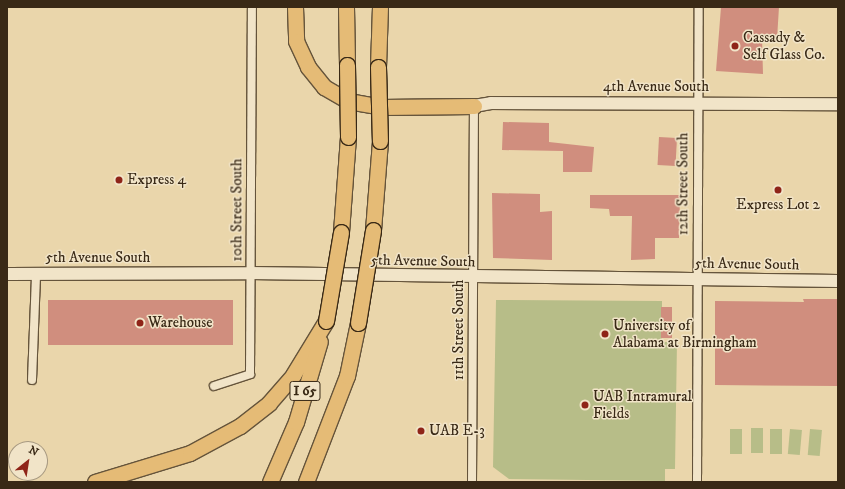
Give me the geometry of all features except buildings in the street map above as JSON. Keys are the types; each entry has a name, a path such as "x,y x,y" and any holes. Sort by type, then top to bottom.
{"highway":[{"path":"295,7 296,41 308,67 324,87 348,101 381,107 474,106"},
{"name":"I 65","path":"270,482 296,422 326,321 341,232 348,137 346,7"},
{"name":"I 65","path":"306,482 347,376 358,323 373,230 380,141 378,67 380,7"},
{"path":"95,482 190,452 240,426 269,403 293,375 326,321"}],"street":[{"name":"10th Street South","path":"214,386 250,374 252,7"},
{"name":"12th Street South","path":"697,482 698,7"},
{"name":"4th Avenue South","path":"474,106 697,102 838,104"},
{"name":"11th Street South","path":"472,482 474,106"},
{"name":"5th Avenue South","path":"7,274 250,273 474,278 838,281"},
{"path":"32,380 36,274"}],"green space":[{"name":"UAB Intramural Fields","path":"496,300 662,301 662,342 677,342 675,469 665,469 665,481 509,479 493,467"},
{"path":"751,428 763,428 763,453 751,453"},
{"path":"730,429 742,429 742,454 730,454"},
{"path":"770,429 782,429 782,454 770,454"},
{"path":"790,429 802,430 800,455 788,454"},
{"path":"810,429 822,430 820,456 808,455"}],"place":[{"name":"Cassady & Self Glass Co.","path":"735,46"},
{"name":"Express 4","path":"119,180"},
{"name":"Express Lot 2","path":"778,190"},
{"name":"Warehouse","path":"140,323"},
{"name":"University of Alabama at Birmingham","path":"605,334"},
{"name":"UAB Intramural Fields","path":"585,405"},
{"name":"UAB E-3","path":"421,431"}]}
